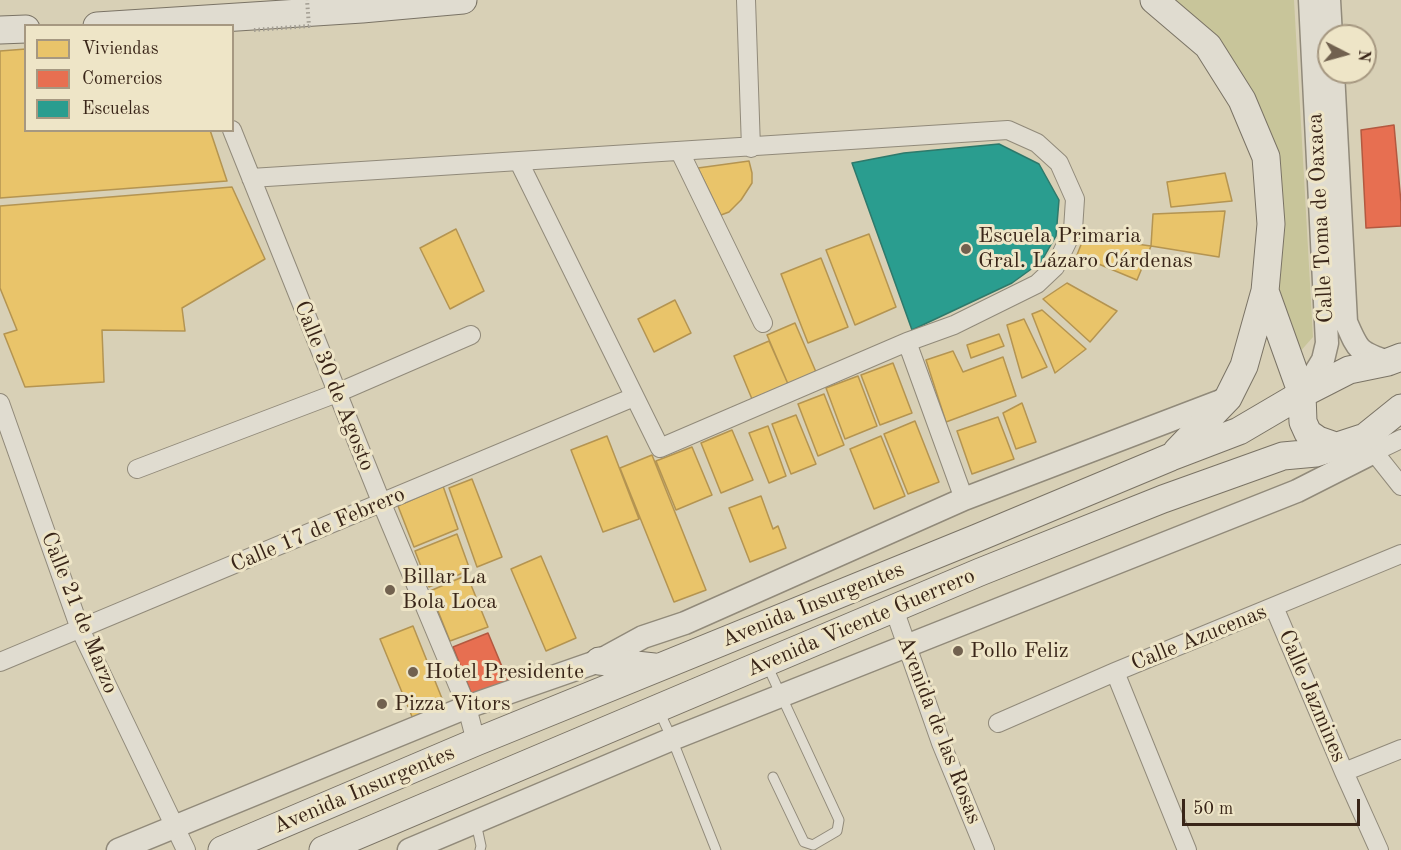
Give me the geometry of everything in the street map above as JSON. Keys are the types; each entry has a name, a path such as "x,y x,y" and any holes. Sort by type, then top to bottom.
{"main road":[{"path":"158,24 463,0"},
{"path":"1154,0 1208,46 1242,100 1266,158 1271,224 1265,291 1244,366 1228,398 1171,457"},
{"path":"0,30 24,29"},
{"path":"1265,291 1302,394 1303,422 1308,433 1318,440 1338,447"},
{"name":"Avenida Insurgentes","path":"222,850 476,742 1239,431 1302,394 1349,370 1395,360"},
{"name":"Avenida Vicente Guerrero","path":"323,850 894,609 1152,504 1283,456 1369,444 1401,408"},
{"path":"826,599 837,633"},
{"path":"598,661 661,667"}],"street":[{"path":"746,0 751,148"},
{"name":"Calle Toma de Oaxaca","path":"1302,394 1323,360 1327,343 1310,0"},
{"path":"1329,0 1330,24"},
{"name":"Calle Toma de Oaxaca","path":"1334,84 1346,322 1355,343 1363,354 1395,360"},
{"path":"250,178 1008,130 1037,142 1059,163 1075,199 1073,230 1055,267 1037,284 954,325 907,342 660,448 519,162"},
{"name":"Calle 30 de Agosto","path":"233,132 381,504 467,707 476,742"},
{"path":"680,152 763,323"},
{"path":"137,469 337,393 471,334"},
{"path":"907,342 964,499"},
{"name":"Calle 17 de Febrero","path":"0,662 634,397"},
{"path":"118,850 467,707 598,661 643,637 685,623 964,499 1228,398"},
{"name":"Calle 21 de Marzo","path":"0,403 80,629 186,850"},
{"path":"409,850 672,739 1297,491 1369,444 1401,439"},
{"path":"1369,444 1401,486"},
{"name":"Calle Azucenas","path":"998,723 1401,554"},
{"name":"Calle Jazmines","path":"1274,607 1379,850"},
{"name":"Avenida de las Rosas","path":"894,609 941,743 985,850"},
{"path":"1115,672 1187,850"},
{"path":"1344,772 1401,749"}],"lane":[{"path":"766,663 838,820 837,831 813,844 804,842 773,777"},
{"path":"658,709 716,850"},
{"path":"476,822 480,850"}],"path":[{"path":"254,30 309,26 307,0"}],"shaded area":[{"path":"1155,0 1294,0 1313,337 1298,354 1283,341 1279,288 1279,216 1251,111"}],"building: Viviendas":[{"path":"24,49 24,132 211,132 227,181 0,198 0,51"},
{"path":"749,161 752,183 741,200 729,212 721,215 698,168"},
{"path":"1225,173 1232,201 1171,207 1167,182"},
{"path":"232,187 265,259 182,308 185,331 102,330 104,382 25,387 4,334 17,330 0,288 0,206"},
{"path":"1225,211 1219,257 1151,246 1153,214"},
{"path":"456,229 484,291 450,309 420,248"},
{"path":"869,234 896,307 855,325 826,250"},
{"path":"1084,237 1151,246 1137,280 1077,255"},
{"path":"821,258 848,327 808,343 781,274"},
{"path":"1067,283 1117,311 1090,342 1043,299"},
{"path":"675,300 691,333 654,352 638,319"},
{"path":"1042,310 1086,349 1055,373 1032,314"},
{"path":"1024,319 1047,367 1022,378 1007,325"},
{"path":"795,323 816,372 788,384 767,335"},
{"path":"999,334 1004,346 971,358 967,345"},
{"path":"769,341 788,384 752,399 734,356"},
{"path":"953,351 963,372 1003,357 1016,396 946,422 926,360"},
{"path":"893,363 912,413 880,425 861,375"},
{"path":"858,376 877,426 845,439 826,388"},
{"path":"824,394 844,445 818,456 798,404"},
{"path":"1022,403 1036,442 1016,449 1003,413"},
{"path":"796,415 816,464 791,474 772,424"},
{"path":"998,417 1014,459 972,474 957,431"},
{"path":"915,421 939,482 908,494 884,434"},
{"path":"768,426 786,476 769,483 749,433"},
{"path":"732,430 753,480 721,493 701,443"},
{"path":"607,436 639,519 603,532 571,450"},
{"path":"881,436 905,496 874,509 850,449"},
{"path":"692,447 712,495 676,510 656,461"},
{"path":"652,455 706,590 674,602 620,468"},
{"path":"472,479 502,557 477,567 449,488"},
{"path":"443,486 458,529 414,547 398,506"},
{"path":"761,496 773,529 778,526 786,548 750,562 729,508"},
{"path":"457,534 470,570 429,587 415,551"},
{"path":"541,556 576,638 546,651 511,569"},
{"path":"467,575 488,627 450,641 430,591"},
{"name":"Hotel Presidente","path":"413,626 445,706 413,719 380,639"}],"building: Comercios":[{"path":"1394,125 1401,226 1366,228 1361,130"},
{"path":"488,633 508,681 472,695 453,647"}],"building: Escuelas":[{"name":"Escuela Primaria Gral. Lázaro Cárdenas","path":"999,144 1039,164 1059,200 1056,236 1041,262 1012,283 912,330 852,163 904,153"}],"place":[{"name":"Escuela Primaria Gral. Lázaro Cárdenas","path":"966,249"},
{"name":"Billar La Bola Loca","path":"390,590"},
{"name":"Pollo Feliz","path":"958,651"},
{"name":"Hotel Presidente","path":"413,672"},
{"name":"Pizza Vitors","path":"382,704"}]}
